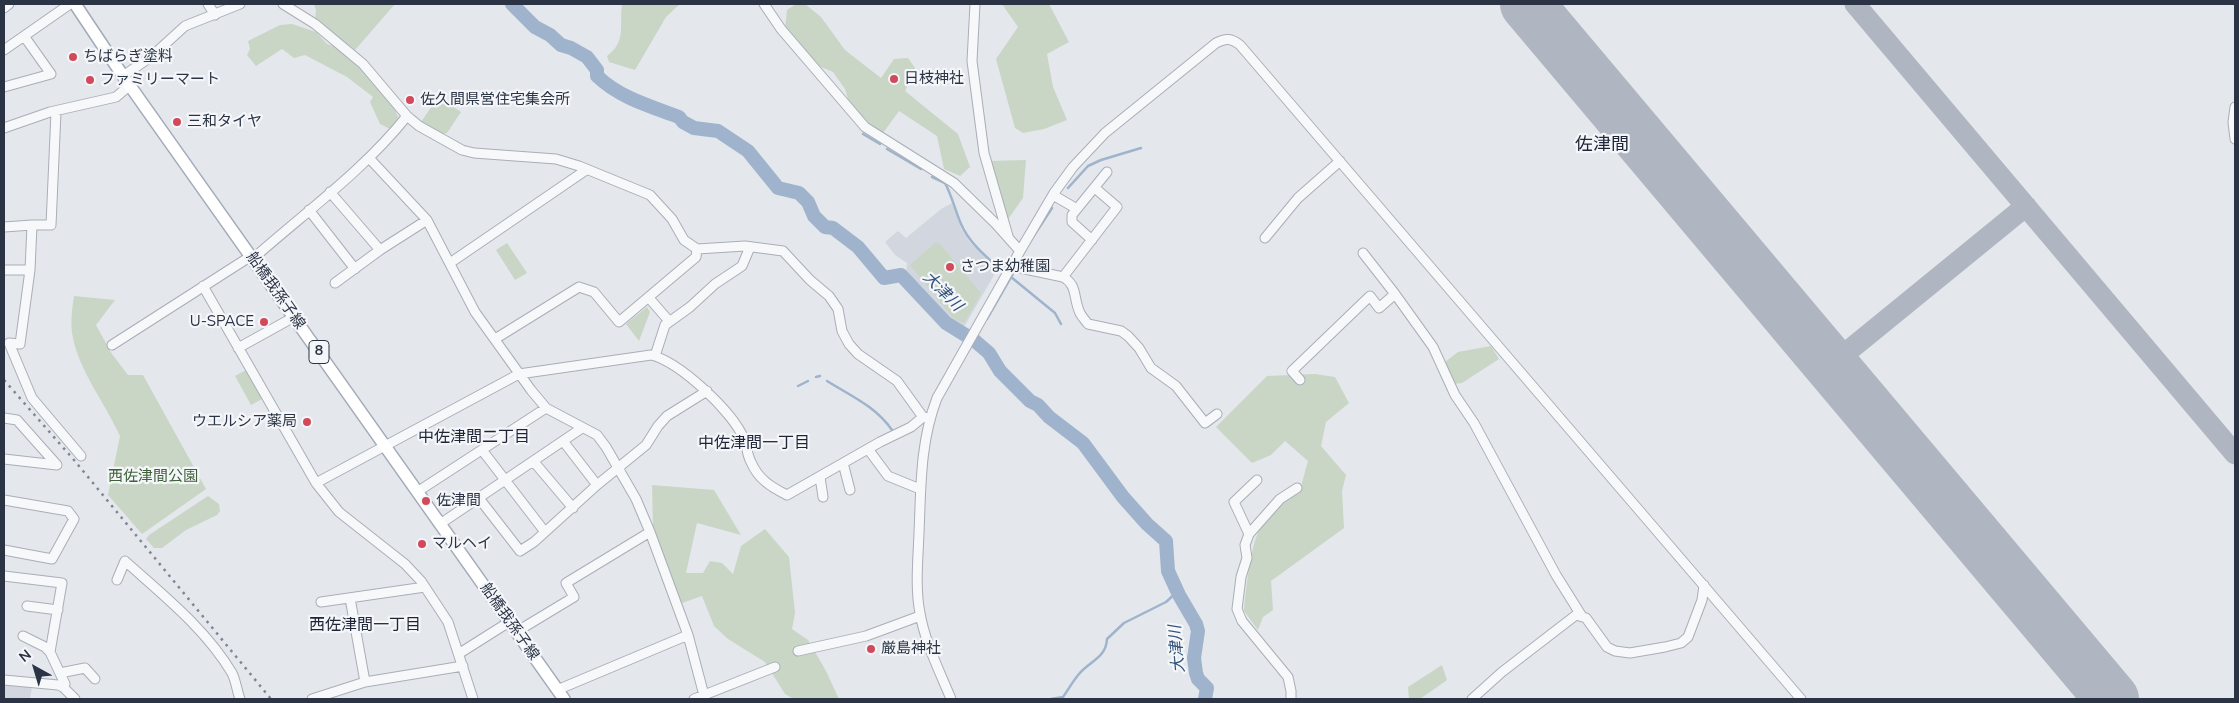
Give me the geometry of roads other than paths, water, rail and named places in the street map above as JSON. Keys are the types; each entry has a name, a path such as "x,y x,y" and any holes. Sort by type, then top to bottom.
{"main road":[{"name":"船橋我孫子線","path":"75,4 126,81 560,695"}],"street":[{"path":"4,8 9,4"},
{"path":"4,50 70,4"},
{"path":"208,4 215,15"},
{"path":"4,128 56,112 116,97 126,81 185,26 240,4"},
{"path":"283,4 316,24 363,64 407,116 419,126 462,150 474,153 556,160 579,166 650,196 672,218 684,240 697,248 750,247 783,252 788,255 838,309 842,331 848,344 858,354 897,381 926,417"},
{"path":"764,4 781,29 865,127 954,183 1020,250"},
{"path":"975,4 972,61 984,152 1010,241"},
{"path":"4,87 51,74 24,36"},
{"path":"951,699 920,616 918,571 920,490 926,417 976,325 1020,250 1053,195 1073,167 1106,133 1216,43 1225,38 1232,39 1240,45 1801,699"},
{"path":"2235,107 2233,122 2235,139"},
{"path":"4,227 51,224 56,112"},
{"path":"112,344 251,256 256,256 369,158 392,135 407,116"},
{"path":"369,158 427,220 474,312 518,374 546,408 597,435 606,447 636,499 650,532 688,635 705,698"},
{"path":"1265,238 1298,198 1340,160"},
{"path":"450,263 586,170"},
{"path":"1092,240 1072,222 1072,215 1107,172"},
{"path":"1063,277 1117,207 1095,188"},
{"path":"330,192 380,250"},
{"path":"1053,195 1077,209"},
{"path":"309,210 355,269"},
{"path":"335,283 380,250 427,220"},
{"path":"32,225 30,270 20,344 6,343 32,398 81,456"},
{"path":"655,356 665,325 690,307 715,284 742,266 750,247"},
{"path":"495,339 579,287 594,292 619,322 696,257 697,248"},
{"path":"1363,254 1395,294 1433,347 1455,395 1474,423 1556,575 1581,615 1591,623 1607,647 1615,651 1630,653 1681,643 1688,637 1702,600 1704,585"},
{"path":"1011,266 1063,277 1069,280 1074,288 1080,314 1088,324 1120,331 1128,336 1139,348 1150,368 1176,386 1205,423 1217,414"},
{"path":"4,270 30,270"},
{"path":"203,286 316,483 339,512 405,564 426,587 444,612 460,653 473,699"},
{"path":"1300,380 1292,371 1370,296 1379,308 1395,294"},
{"path":"649,298 669,321"},
{"path":"238,348 294,317"},
{"path":"316,483 518,374 629,358 660,357 707,390 732,420 744,439 750,462 768,486 786,499 843,463 926,417"},
{"path":"478,497 520,551 545,532 597,485 646,445 667,416 707,390"},
{"path":"417,492 546,408"},
{"path":"4,418 17,420 57,465 4,458"},
{"path":"440,524 582,428"},
{"path":"563,441 597,485"},
{"path":"868,449 888,476 920,490"},
{"path":"482,450 545,532"},
{"path":"534,462 573,508"},
{"path":"843,463 850,490"},
{"path":"820,477 823,497"},
{"path":"1249,534 1234,502 1257,480"},
{"path":"1291,699 1288,678 1242,621 1237,609 1241,577 1247,558 1245,545 1249,534 1280,498 1297,488"},
{"path":"4,500 68,511 74,519 52,559 4,550"},
{"path":"516,632 574,597 566,583 650,532"},
{"path":"117,580 125,562 174,605 204,638 233,675 240,699"},
{"path":"4,576 62,583 50,652"},
{"path":"321,602 426,587"},
{"path":"350,598 365,682"},
{"path":"28,606 58,610"},
{"path":"1472,699 1502,672 1576,615 1581,615"},
{"path":"798,651 866,636 920,616"},
{"path":"460,653 509,622"},
{"path":"560,695 688,635"},
{"path":"23,636 45,647 50,652 65,684 63,687"},
{"path":"312,699 365,682 463,666"},
{"path":"694,699 705,698 775,666"},
{"path":"60,673 85,668 95,679"},
{"path":"4,680 53,684 63,687 75,699"}],"waterway":[{"name":"大津川","path":"512,4 535,27 550,35 561,45 587,57 597,70 597,76 615,90 636,101 679,117 683,122 694,128 718,131 748,151 778,188 799,193 808,202 814,216 825,227 833,228 858,247 884,278 901,275 946,323 975,341 989,353 1000,371 1030,401 1038,405 1049,417 1083,443 1123,497 1147,524 1166,541 1168,571 1198,631 1194,658 1198,679 1207,688 1205,699"},
{"path":"863,134 880,144"},
{"path":"1068,188 1088,166 1101,160 1141,148"},
{"path":"887,149 921,169"},
{"path":"932,177 945,183 964,230 972,242 999,268"},
{"path":"1031,240 1052,208"},
{"path":"987,319 1014,272"},
{"path":"1011,277 1055,313 1061,324"},
{"path":"816,377 820,376"},
{"path":"798,386 808,381"},
{"path":"827,381 878,414 892,430"},
{"path":"1051,699 1063,697 1079,674 1101,655 1107,639 1124,623 1166,602 1178,591"}],"railway":[{"path":"4,380 74,460 271,699"}],"place":[{"name":"ちばらぎ塗料","path":"73,57"},
{"name":"日枝神社","path":"894,79"},
{"name":"ファミリーマート","path":"90,80"},
{"name":"佐久間県営住宅集会所","path":"410,100"},
{"name":"三和タイヤ","path":"177,122"},
{"name":"さつま幼稚園","path":"950,267"},
{"name":"U-SPACE","path":"264,322"},
{"name":"ウエルシア薬局","path":"307,422"},
{"name":"佐津間","path":"426,501"},
{"name":"マルヘイ","path":"422,544"},
{"name":"厳島神社","path":"871,649"}],"district":[{"name":"佐津間","path":"1602,146"},
{"name":"中佐津間二丁目","path":"474,438"},
{"name":"中佐津間一丁目","path":"754,444"},
{"name":"西佐津間一丁目","path":"365,626"}],"park label":[{"name":"西佐津間公園","path":"153,477"}]}
